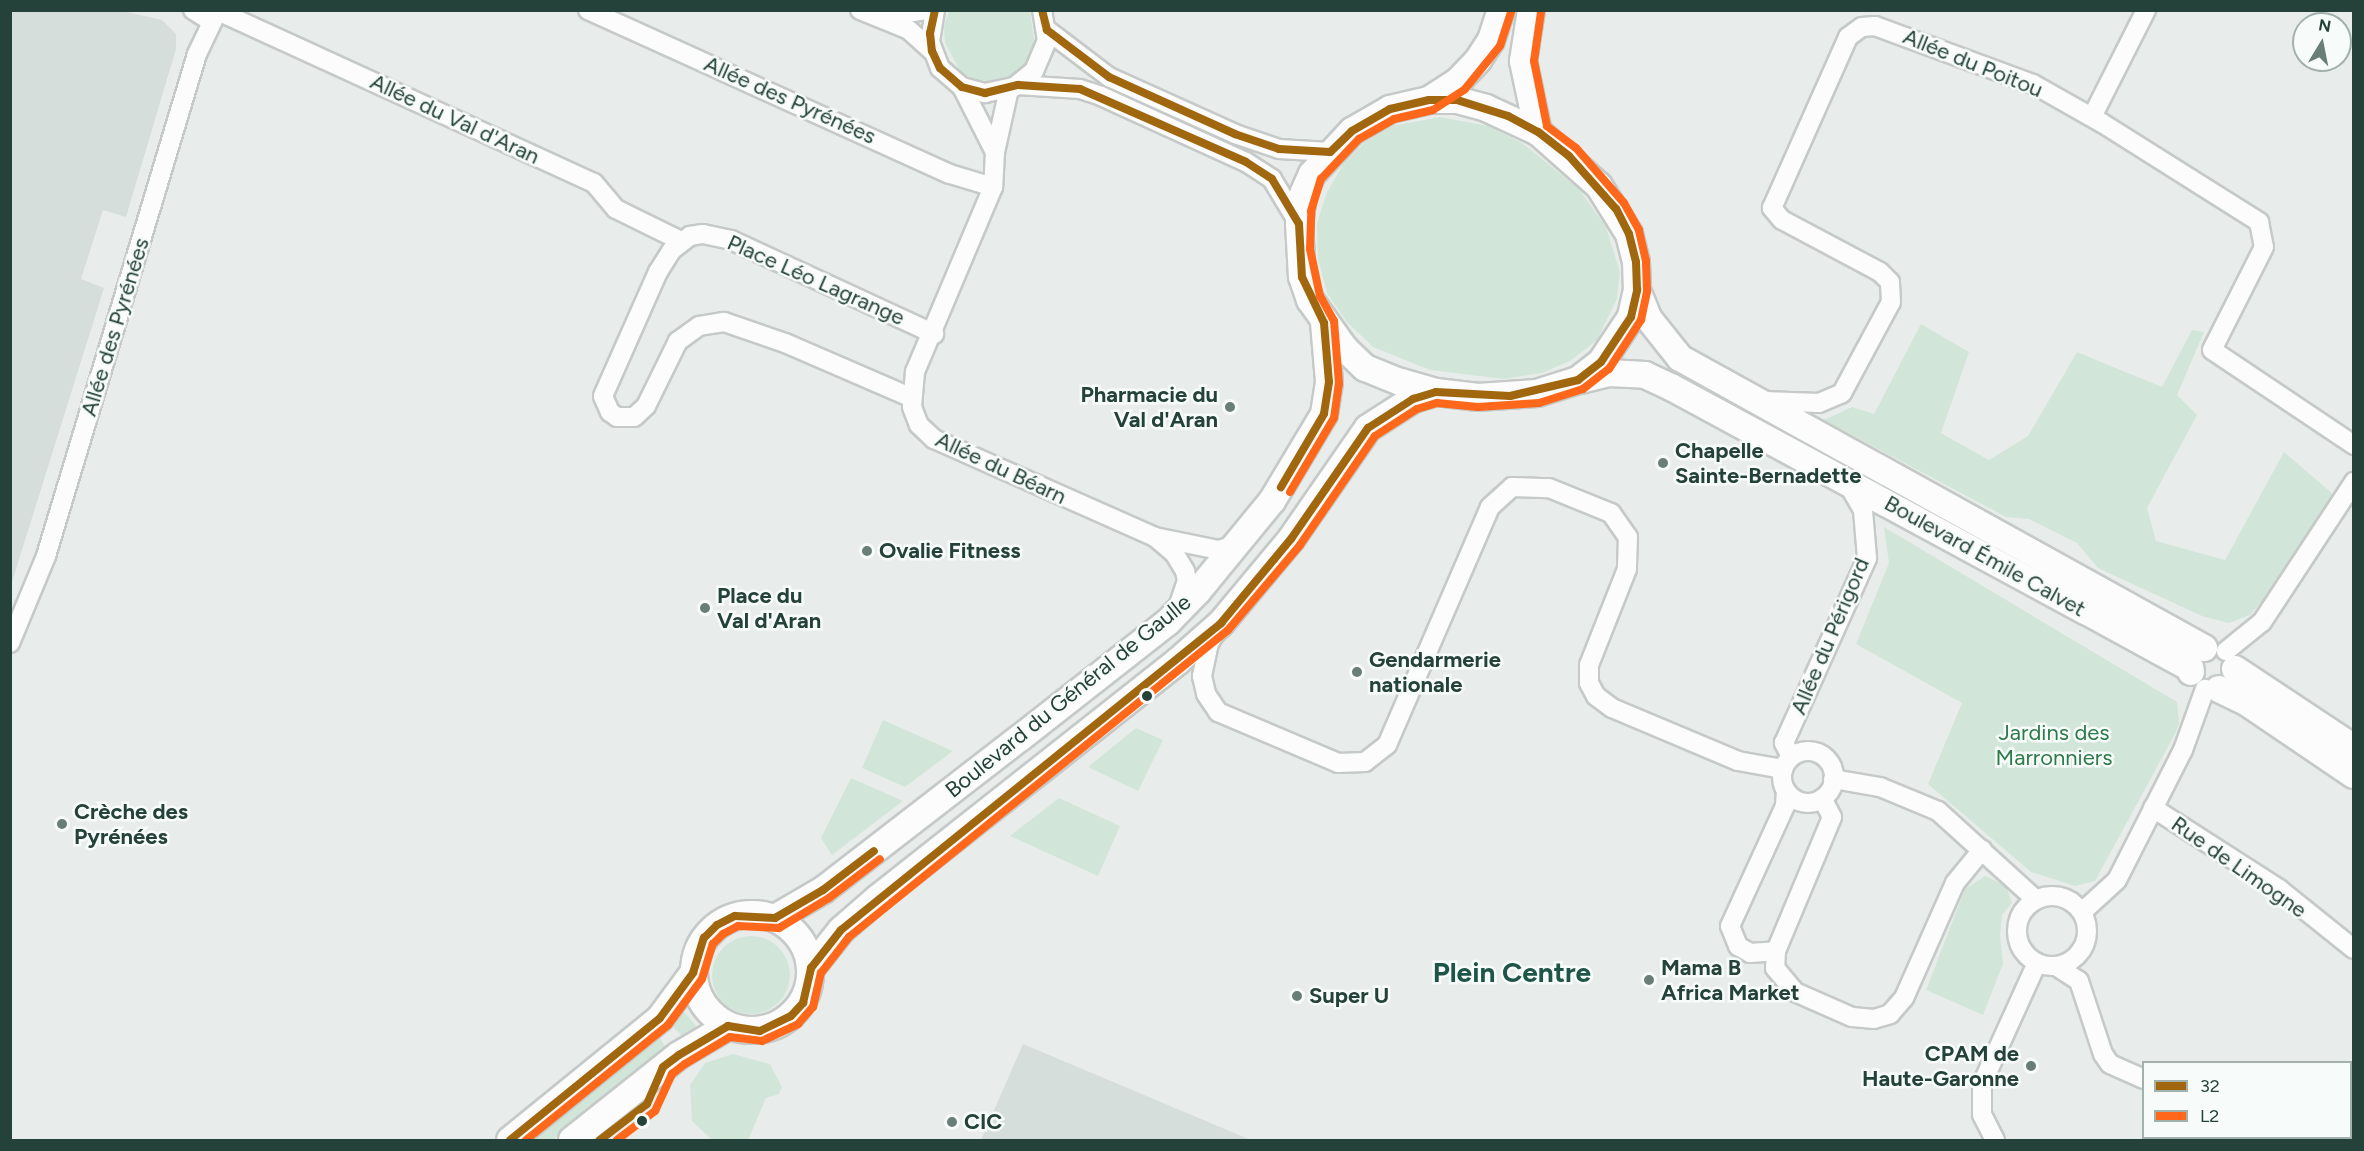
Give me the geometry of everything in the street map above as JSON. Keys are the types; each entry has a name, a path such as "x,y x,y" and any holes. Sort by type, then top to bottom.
{"street":[{"name":"Allée du Val d'Aran","path":"193,10 216,14 594,183 616,209 681,241"},
{"name":"Allée des Pyrénées","path":"588,10 950,174 993,187"},
{"path":"868,13 898,17 927,10"},
{"path":"935,10 930,33 932,51 940,68 962,87 995,152"},
{"path":"681,241 658,272 606,388 603,396 610,412 626,419 641,413 678,341 691,330 715,322 745,327 910,397 915,372 934,334 993,187 995,152 1013,87 1040,62 1047,30 1042,10"},
{"path":"1429,100 1458,81 1478,60 1491,40 1501,10"},
{"path":"1531,10 1523,61 1538,132"},
{"path":"2092,117 2146,10"},
{"path":"868,13 909,30 932,51"},
{"name":"Allée des Pyrénées","path":"10,642 46,556 197,54 216,14"},
{"name":"Allée du Poitou","path":"1756,400 1819,403 1838,396 1846,389 1891,302 1890,282 1880,272 1782,220 1772,211 1774,200 1852,33 1868,26 1894,31 2033,84 2092,117 2259,222 2264,247 2212,350 2354,445"},
{"path":"1047,30 1109,77 1235,134 1279,148 1330,152"},
{"path":"962,87 985,93 1013,87 1080,89 1101,96 1246,162 1272,179 1299,225"},
{"path":"1436,392 1365,368 1324,323 1310,300 1302,277 1299,225 1304,194 1312,174 1352,130 1390,109 1429,100 1457,100 1486,108 1538,132 1576,164 1616,209 1629,234 1637,290 1631,317 1619,340 1601,362 1578,381"},
{"name":"Place Léo Lagrange","path":"681,241 703,234 732,240 934,334"},
{"name":"Boulevard Émile Calvet","path":"1637,290 1649,319 1680,358 2222,656 2354,748"},
{"name":"Boulevard du Général de Gaulle","path":"775,918 837,879 1168,622 1241,541 1272,501 1323,414 1329,382 1324,323"},
{"name":"Boulevard Émile Calvet","path":"1436,392 1510,396 1610,373 1645,375 1845,480 2179,662 2205,684 2246,702 2354,775"},
{"name":"Boulevard du Général de Gaulle","path":"811,968 841,930 878,898 1178,661 1221,623 1291,539 1368,428 1413,399 1436,392"},
{"name":"Allée du Béarn","path":"910,397 919,424 934,440 1155,537 1219,550 1241,541"},
{"name":"Allée du Périgord","path":"1787,763 1784,743 1867,558 1863,510 1845,480"},
{"path":"2222,656 2230,682 2205,684 2193,658 2222,656 2262,622 2354,482"},
{"path":"1221,623 1209,643 1202,676 1206,694 1218,712 1338,763 1365,762 1387,745 1490,507 1512,487 1535,484 1549,488 1611,513 1628,537 1627,569 1589,665 1589,683 1596,696 1612,708 1738,761 1787,763 1807,751 1816,752 1829,763 1833,779 1822,798"},
{"name":"Allée du Béarn","path":"1155,537 1181,562 1187,581 1168,622"},
{"name":"Rue de Limogne","path":"2082,912 2113,888 2183,750 2205,684"},
{"path":"1776,951 1757,955 1743,951 1730,926 1785,806 1787,763"},
{"path":"1833,779 1880,787 1938,811 2036,900"},
{"path":"1786,791 1799,801 1822,798"},
{"path":"1822,798 1832,817 1776,951 1775,968 1795,992 1852,1017 1874,1019 1890,1014 1904,998 1955,883 1982,850"},
{"name":"Rue de Limogne","path":"2154,808 2279,889 2354,949"},
{"path":"2056,896 2075,904 2082,912 2088,935 2084,946 2068,963 2056,966 2037,963 2021,948 2017,926 2027,906 2036,900 2056,896"},
{"path":"510,1140 660,1018 693,973 704,938 717,925 735,916 755,914 775,918 793,930 805,947 811,968 803,1002 791,1016 760,1030 728,1026 703,1004 693,973"},
{"path":"1995,1140 1982,1115 1982,1084 2037,963"},
{"path":"2056,966 2079,981 2103,1054 2110,1064 2142,1078"},
{"path":"572,1140 679,1055 728,1026"}],"shaded area":[{"path":"11,10 123,11 162,20 176,34 176,49 126,217 103,210 81,279 104,288 11,585"},
{"path":"1023,1044 1251,1140 981,1140"}],"green space":[{"path":"949,11 1030,11 1035,45 1023,68 1000,83 973,79 960,71 945,43 944,27"},
{"path":"1440,117 1488,126 1522,143 1579,189 1606,227 1620,272 1617,299 1597,340 1570,361 1542,373 1504,379 1430,370 1373,347 1347,322 1327,293 1318,259 1317,223 1327,192 1344,163 1364,143 1392,126"},
{"path":"1921,324 1969,352 1941,433 1989,460 2028,436 2077,352 2162,387 2192,330 2204,332 2177,395 2197,415 2147,508 2156,541 2225,560 2284,452 2333,494 2283,577 2250,615 2229,623 2202,616 2098,568 2077,543 2029,519 2006,517 1824,420 1852,407 1874,414"},
{"name":"Jardins des Marronniers","path":"1884,527 2177,702 2179,723 2176,732 2095,881 2075,886 2031,872 1928,784 1962,703 1856,644 1889,563"},
{"path":"883,720 953,751 905,787 862,768"},
{"path":"1136,728 1163,740 1138,791 1088,767"},
{"path":"851,778 903,801 832,855 821,838"},
{"path":"1059,798 1120,826 1098,876 1010,836"},
{"path":"1985,876 2006,886 2012,903 2002,915 2000,935 2003,964 1983,1015 1926,990 1965,889"},
{"path":"751,936 766,939 783,953 790,975 787,990 773,1007 751,1014 736,1011 719,997 712,975 715,960 729,943"},
{"path":"683,1011 698,1028 683,1037 670,1023"},
{"path":"658,1036 668,1050 553,1140 531,1140"},
{"path":"733,1054 770,1064 782,1087 779,1094 766,1098 748,1140 712,1140 692,1121 690,1085 705,1063"}],"transit line":[{"name":"32","path":"935,10 930,33 932,51 940,68 962,87 985,93 1018,85 1080,89 1246,162 1272,179 1299,224 1302,277 1324,323 1329,382 1324,414 1281,487"},
{"name":"32","path":"600,1140 647,1104 663,1067 679,1055 728,1026 760,1031 791,1016 803,1003 811,968 841,930 1221,623 1291,539 1368,428 1413,399 1436,392 1510,396 1578,380 1601,362 1631,317 1637,290 1636,262 1629,234 1616,209 1569,156 1538,132 1508,116 1457,100 1429,100 1390,109 1352,131 1330,152 1279,149 1235,134 1109,77 1047,30 1042,10"},
{"name":"L2","path":"617,1140 655,1111 672,1074 685,1064 730,1037 762,1041 798,1024 813,1007 821,973 849,937 1228,630 1300,545 1375,436 1417,409 1437,403 1478,407 1539,403 1583,389 1609,369 1641,320 1647,291 1646,261 1639,230 1624,203 1576,148 1547,126 1534,61 1541,12"},
{"name":"L2","path":"1290,492 1334,418 1339,384 1334,321 1320,296 1310,249 1311,211 1321,179 1359,139 1394,119 1433,110 1465,89 1500,46 1511,13"},
{"name":"32","path":"510,1140 660,1018 693,973 704,938 717,925 735,916 775,918 823,890 874,851"},
{"name":"L2","path":"526,1140 668,1025 702,979 713,944 723,934 738,926 779,928 829,898 880,859"}],"place":[{"name":"Pharmacie du Val d'Aran","path":"1230,407"},
{"name":"Chapelle Sainte-Bernadette","path":"1663,463"},
{"name":"Ovalie Fitness","path":"867,551"},
{"name":"Place du Val d'Aran","path":"705,608"},
{"name":"Gendarmerie nationale","path":"1357,672"},
{"name":"Crèche des Pyrénées","path":"62,824"},
{"name":"Mama B Africa Market","path":"1649,980"},
{"name":"Super U","path":"1297,996"},
{"name":"CPAM de Haute-Garonne","path":"2031,1066"},
{"name":"CIC","path":"952,1122"}],"district":[{"name":"Plein Centre","path":"1512,972"}]}
